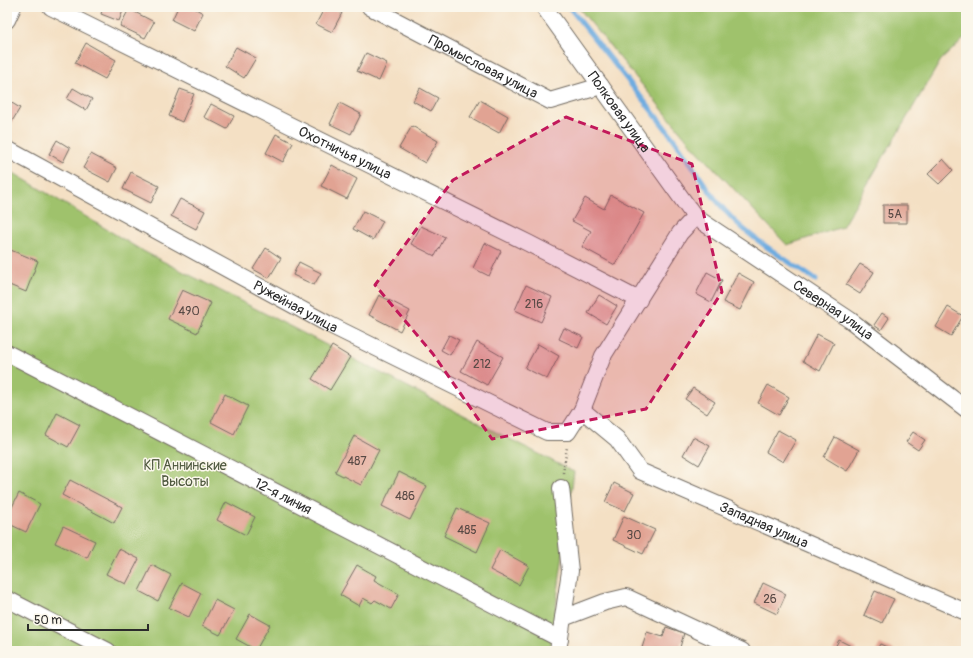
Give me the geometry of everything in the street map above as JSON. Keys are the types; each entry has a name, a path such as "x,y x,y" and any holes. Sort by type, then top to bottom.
{"street":[{"path":"7,20 13,7"},
{"name":"Охотничья улица","path":"51,7 528,243 639,300"},
{"name":"Промысловая улица","path":"370,7 550,101 601,86"},
{"name":"Полковая улица","path":"544,7 695,217"},
{"name":"Ружейная улица","path":"7,149 328,324 547,432 568,432"},
{"path":"568,432 582,410 603,356 680,234 695,217"},
{"name":"Северная улица","path":"695,217 850,320 966,409"},
{"name":"12-я линия","path":"7,352 559,645"},
{"name":"Западная улица","path":"582,410 617,439 640,471 966,612"},
{"path":"559,645 570,571 561,488"},
{"path":"563,618 605,602 626,597 742,651"},
{"path":"7,599 108,651"}],"path":[{"path":"561,488 568,432"}],"highlighted area":[{"path":"566,117 692,164 722,292 646,409 492,439 433,354 375,285 453,180"}],"green space":[{"path":"578,7 702,7 703,12 713,7 966,7 966,37 941,60 842,227 787,245 690,143"},
{"name":"КП Аннинские Высоты","path":"7,169 141,250 574,472 550,651 7,651"}],"building":[{"path":"103,7 124,8 119,21 101,14"},
{"path":"178,7 192,7 203,13 194,31 172,20"},
{"path":"325,7 331,7 342,13 332,32 316,24"},
{"path":"129,9 154,22 145,38 120,26"},
{"path":"86,43 116,60 105,79 75,63"},
{"path":"236,47 256,58 244,78 225,66"},
{"path":"366,53 387,63 379,81 357,71"},
{"path":"73,88 92,99 86,110 67,99"},
{"path":"420,88 438,98 431,111 413,101"},
{"path":"180,89 194,94 182,122 169,116"},
{"path":"7,100 20,108 8,128 7,127"},
{"path":"480,100 508,116 499,133 470,117"},
{"path":"340,103 361,114 351,134 330,124"},
{"path":"211,104 234,116 227,129 204,117"},
{"path":"412,126 438,141 425,163 399,148"},
{"path":"276,134 293,143 283,162 266,153"},
{"path":"57,140 70,148 63,162 49,154"},
{"path":"91,154 117,168 110,182 83,168"},
{"path":"943,159 953,170 939,184 928,174"},
{"path":"332,165 357,179 347,199 321,186"},
{"path":"131,172 159,186 151,203 123,189"},
{"path":"611,195 644,213 615,265 582,247 591,231 572,221 585,198 604,209"},
{"path":"180,199 205,211 196,229 171,216"},
{"path":"883,205 907,205 907,223 883,223"},
{"path":"363,211 383,221 373,240 353,229"},
{"path":"421,226 445,237 435,256 411,244"},
{"path":"485,243 501,251 489,276 473,268"},
{"path":"266,248 281,258 269,278 253,269"},
{"path":"8,249 38,261 26,292 7,284"},
{"path":"299,262 321,273 314,285 293,275"},
{"path":"860,264 874,272 860,294 846,285"},
{"path":"707,272 722,280 711,302 696,294"},
{"path":"738,273 754,282 740,310 723,302"},
{"path":"526,285 552,297 541,322 515,310"},
{"path":"182,290 211,303 197,333 168,319"},
{"path":"379,295 410,311 400,331 369,315"},
{"path":"599,295 617,306 606,324 588,313"},
{"path":"948,307 963,316 951,336 936,327"},
{"path":"882,313 889,318 881,330 874,325"},
{"path":"564,328 583,337 578,348 559,339"},
{"path":"817,334 834,343 820,371 803,361"},
{"path":"449,335 459,340 450,355 441,350"},
{"path":"477,342 503,357 487,385 461,371"},
{"path":"538,344 559,356 547,379 525,368"},
{"path":"332,346 350,357 330,390 312,379"},
{"path":"768,385 789,397 779,415 758,403"},
{"path":"693,388 715,402 707,414 685,399"},
{"path":"225,394 248,406 234,434 211,422"},
{"path":"57,413 80,425 68,447 46,435"},
{"path":"778,430 796,440 783,462 766,452"},
{"path":"913,432 925,440 918,450 906,442"},
{"path":"354,436 379,450 361,485 335,472"},
{"path":"693,437 710,446 699,465 683,455"},
{"path":"835,437 859,450 847,471 824,457"},
{"path":"399,472 427,486 410,520 382,506"},
{"path":"70,480 122,507 114,523 62,495"},
{"path":"614,483 634,493 625,511 605,502"},
{"path":"19,493 40,504 26,532 7,523 7,517"},
{"path":"226,502 255,517 246,535 217,520"},
{"path":"457,508 490,523 477,552 444,536"},
{"path":"624,516 655,530 643,554 613,540"},
{"path":"63,526 95,541 87,558 55,543"},
{"path":"119,549 139,559 126,584 106,574"},
{"path":"500,550 529,566 519,585 490,570"},
{"path":"152,565 171,575 158,601 139,591"},
{"path":"357,565 376,576 374,580 399,594 391,609 375,600 372,603 363,598 359,606 340,595"},
{"path":"182,583 201,593 189,617 169,608"},
{"path":"763,583 786,594 777,614 754,603"},
{"path":"875,591 894,599 882,623 864,615"},
{"path":"215,600 234,610 220,635 202,626"},
{"path":"250,614 270,625 256,650 236,639"},
{"path":"666,627 684,633 679,651 641,651 647,632 663,637"},
{"path":"839,640 857,649 856,651 833,651"},
{"path":"880,644 896,651 876,651"}],"waterway":[{"path":"569,7 673,138 711,193 728,214 755,239 816,280"}]}
